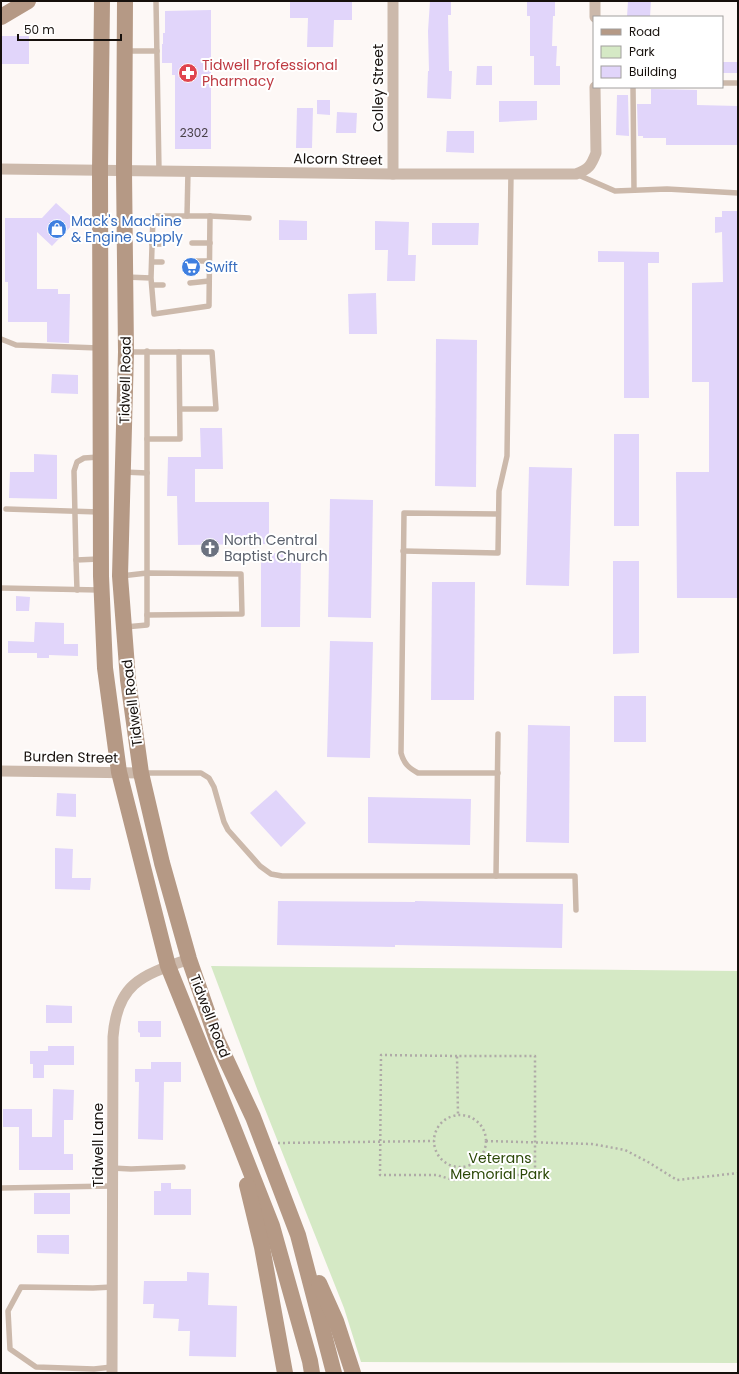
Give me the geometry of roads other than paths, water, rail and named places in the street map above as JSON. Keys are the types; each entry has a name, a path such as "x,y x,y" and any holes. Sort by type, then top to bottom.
{"main road":[{"path":"1,17 28,1"},
{"name":"Tidwell Road","path":"102,1 100,170 101,583 105,668 119,772 168,966 272,1226 312,1373"},
{"name":"Tidwell Road","path":"125,1 124,171 126,352 120,576 128,680 141,773 162,863 189,958 217,1040 253,1117 298,1235 334,1373"},
{"path":"101,348 126,352"},
{"path":"101,583 120,576"},
{"path":"231,1122 262,1247 285,1373"},
{"path":"298,1235 336,1322 353,1373"}],"street":[{"name":"Colley Street","path":"393,1 393,174"},
{"path":"595,1 595,16"},
{"path":"576,174 587,170 596,153 595,88"},
{"name":"Alcorn Street","path":"1,169 393,174 576,174"},
{"name":"Burden Street","path":"1,771 141,773"},
{"name":"Tidwell Lane","path":"112,1370 113,1037 118,1008 125,994 136,982 146,975 189,958"}],"lane":[{"path":"156,1 159,171"},
{"path":"125,51 157,51"},
{"path":"723,83 738,83"},
{"path":"633,88 634,190"},
{"path":"187,216 188,171"},
{"path":"403,551 498,553 499,491 507,456 511,174"},
{"path":"576,174 615,191 667,189 738,193"},
{"path":"210,216 209,306 154,314 151,278 153,216 210,216 249,218"},
{"path":"192,243 210,243"},
{"path":"152,244 163,244"},
{"path":"193,262 209,261"},
{"path":"152,262 162,262"},
{"path":"126,277 151,278"},
{"path":"190,283 209,282"},
{"path":"152,285 163,285"},
{"path":"1,339 16,345 101,348"},
{"path":"126,352 212,352 216,409 180,409"},
{"path":"124,627 147,625 148,352"},
{"path":"147,439 180,440 179,352"},
{"path":"77,590 74,472 77,462 84,458 101,457"},
{"path":"123,472 147,473"},
{"path":"6,509 101,512"},
{"path":"498,514 404,513 401,753 403,762 410,769 418,773 498,773"},
{"path":"76,560 101,559"},
{"path":"120,576 147,574 241,574 242,614 147,614"},
{"path":"1,588 77,590 101,583"},
{"path":"496,876 498,734"},
{"path":"141,773 201,772 209,778 214,786 224,822 228,830 260,866 271,874 282,876 575,876 576,910"},
{"path":"112,1168 131,1169 183,1167"},
{"path":"1,1188 112,1186"},
{"path":"112,1286 93,1288 21,1286 8,1311 10,1349 36,1367 112,1370"}],"place":[{"name":"Tidwell Professional Pharmacy","path":"188,73"},
{"name":"Mack's Machine & Engine Supply","path":"57,229"},
{"name":"Swift","path":"191,267"},
{"name":"North Central Baptist Church","path":"210,548"}],"park label":[{"name":"Veterans Memorial Park","path":"500,1166"}]}
